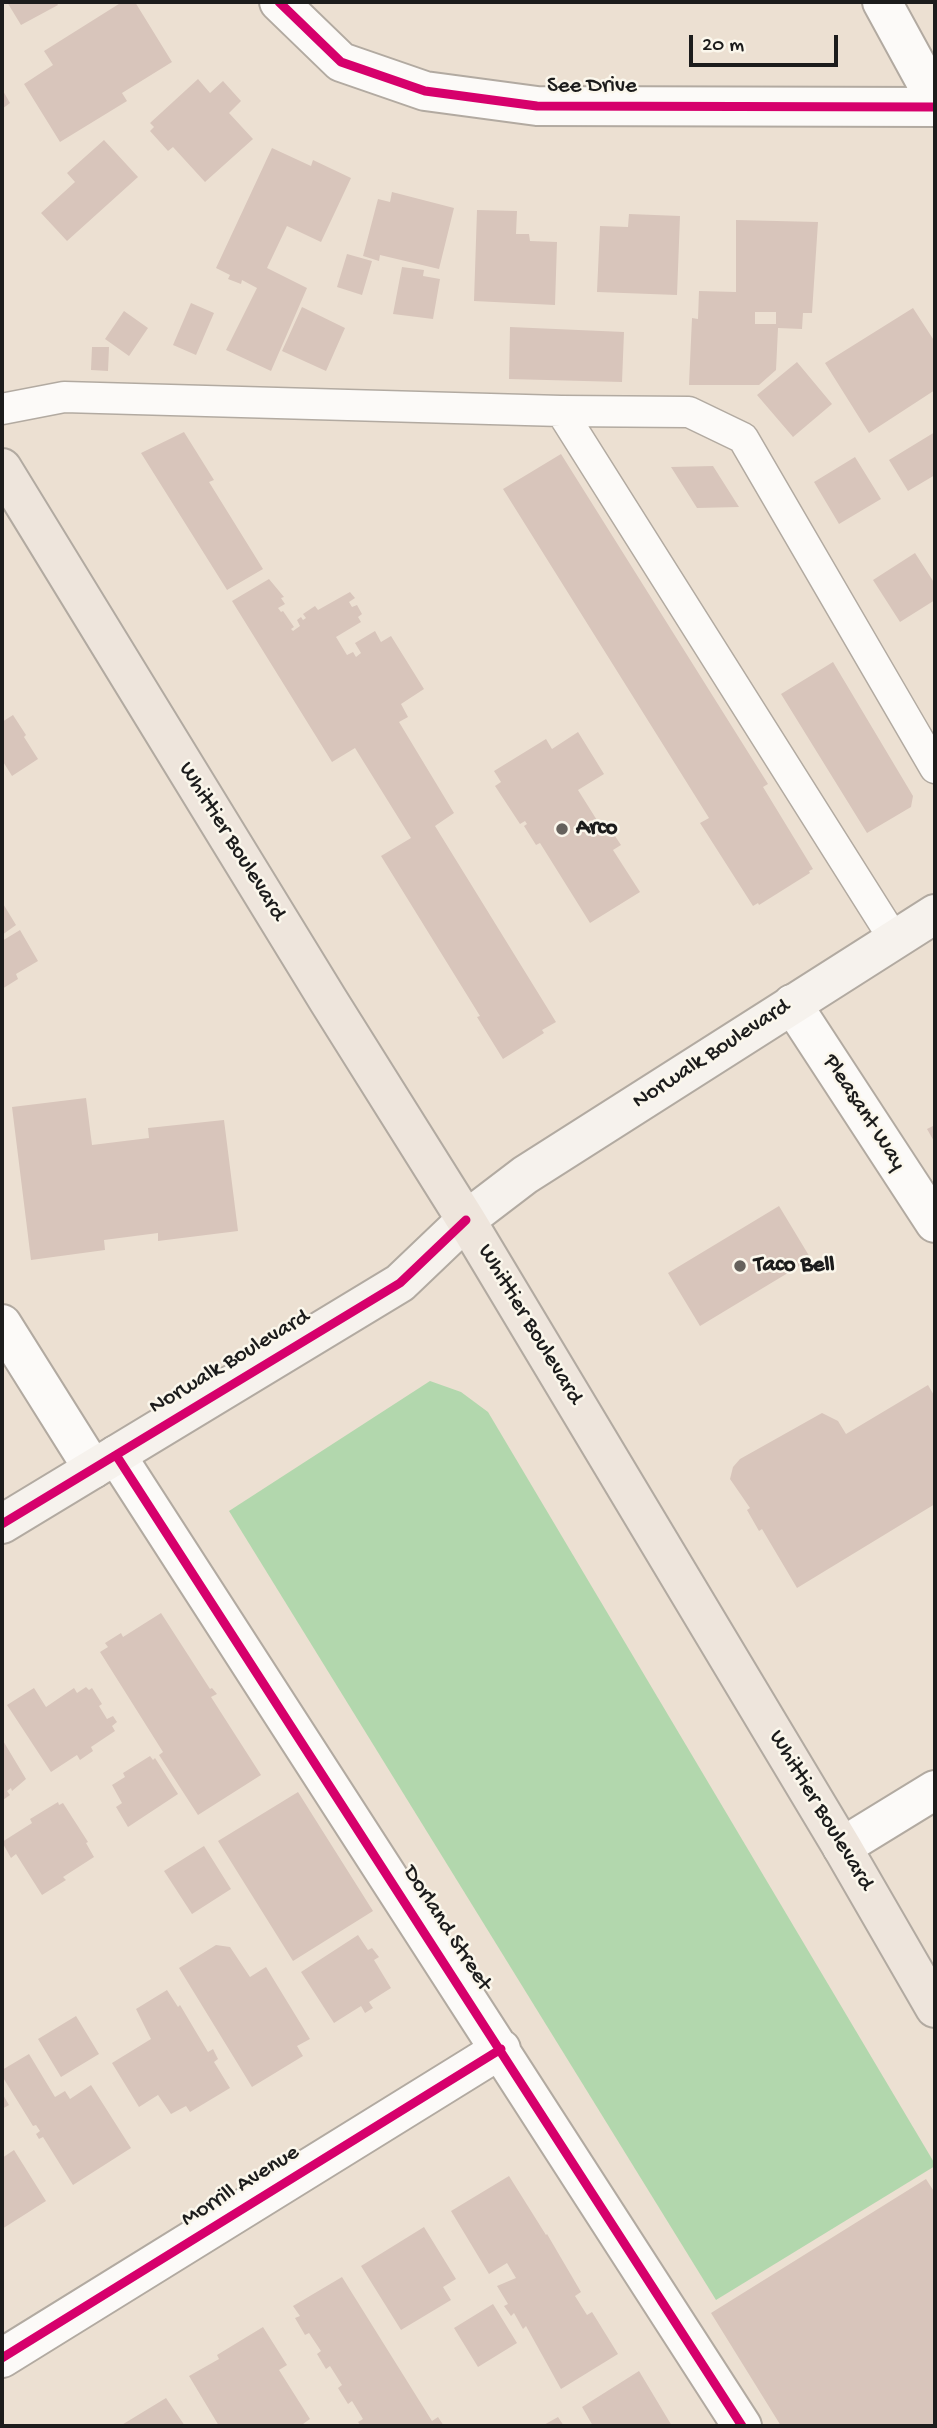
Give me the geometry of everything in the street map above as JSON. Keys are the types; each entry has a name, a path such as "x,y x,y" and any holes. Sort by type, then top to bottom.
{"main road":[{"name":"Whittier Boulevard","path":"2,468 466,1220 842,1847 935,2008"},
{"name":"Norwalk Boulevard","path":"2,1524 400,1283 466,1220 525,1175 935,914"}],"street":[{"name":"See Drive","path":"279,2 341,62 425,91 537,106 935,107"},
{"path":"881,2 935,99"},
{"name":"Pleasant Way","path":"792,1004 935,1223"},
{"name":"Dorland Street","path":"2,1324 105,1462 501,2049 742,2426"},
{"path":"842,1847 935,1790"},
{"name":"Morrill Avenue","path":"2,2358 501,2049"}],"lane":[{"path":"2,409 64,397 689,412 743,438 935,768"},
{"path":"561,411 894,939"}],"green space":[{"path":"430,1381 461,1392 488,1412 935,2164 716,2300 229,1511"}],"building":[{"path":"7,2 56,2 58,5 21,25"},
{"path":"122,2 135,2 172,62 122,93 127,101 60,142 24,84 53,65 44,51"},
{"path":"198,79 210,93 223,81 241,101 229,113 253,139 205,182 173,147 168,151 150,131 154,127 150,123"},
{"path":"2,89 10,103 2,109"},
{"path":"104,140 138,177 67,241 41,213 75,182 67,173"},
{"path":"272,148 311,166 313,160 351,178 321,242 287,226 267,268 307,288 271,371 226,350 257,288 242,280 241,284 228,279 230,275 216,268"},
{"path":"392,192 454,208 439,269 380,255 379,261 363,256 378,199 390,202"},
{"path":"477,210 517,211 516,234 529,234 530,241 557,242 555,305 474,301"},
{"path":"629,214 680,216 677,295 597,292 600,226 628,227"},
{"path":"736,220 818,222 812,313 803,313 802,329 778,328 776,370 759,385 689,385 692,318 698,319 699,291 736,292","holes":["755,312 776,312 776,324 755,324"]},
{"path":"347,254 372,261 362,295 337,287"},
{"path":"402,267 424,270 423,276 440,279 433,319 393,314"},
{"path":"191,303 214,313 196,355 173,345"},
{"path":"302,307 345,328 326,371 282,351"},
{"path":"913,308 935,342 935,390 869,433 825,363"},
{"path":"124,311 148,328 129,356 105,339"},
{"path":"510,327 624,332 622,382 509,379"},
{"path":"92,347 109,347 108,371 91,370"},
{"path":"797,362 832,404 793,437 757,395"},
{"path":"184,432 214,480 209,482 263,569 227,590 141,453"},
{"path":"935,432 935,475 908,491 889,460"},
{"path":"561,454 768,784 763,787 813,869 759,905 758,903 753,906 700,823 709,818 503,489"},
{"path":"855,457 881,499 839,524 814,482"},
{"path":"713,466 739,507 697,508 671,467"},
{"path":"915,553 935,584 935,600 900,622 873,580"},
{"path":"269,579 284,597 281,598 285,604 278,608 294,627 291,629 293,631 300,626 297,620 306,618 303,614 315,606 318,610 350,592 355,598 349,602 352,607 357,605 362,614 358,617 361,622 336,637 347,655 353,652 356,657 361,653 355,643 375,631 381,642 391,636 424,689 401,704 408,717 399,722 454,813 435,826 556,1022 542,1030 544,1033 503,1059 477,1017 480,1016 381,856 411,838 355,748 332,762 232,601"},
{"path":"833,662 913,796 911,807 867,833 781,694"},
{"path":"13,715 38,759 12,776 2,760 2,722"},
{"path":"578,732 604,774 578,790 600,825 605,821 621,845 613,850 640,892 590,923 540,843 536,845 524,826 527,824 525,821 520,824 495,786 501,782 494,771 546,739 552,749"},
{"path":"2,902 16,925 2,935"},
{"path":"20,930 38,961 16,974 18,979 2,989 2,941"},
{"path":"86,1098 92,1145 149,1138 148,1128 224,1120 238,1231 158,1241 158,1233 104,1240 105,1250 31,1260 12,1107"},
{"path":"935,1125 935,1143 927,1129"},
{"name":"Taco Bell","path":"779,1206 811,1259 700,1326 668,1273"},
{"path":"928,1385 935,1397 935,1504 797,1588 762,1529 759,1531 747,1510 750,1508 730,1479 733,1467 740,1459 822,1413 838,1421 846,1434"},
{"path":"161,1613 210,1689 217,1694 211,1697 261,1775 198,1815 159,1755 163,1752 100,1652 108,1647 105,1643 121,1633 123,1637"},
{"path":"86,1687 89,1690 92,1688 107,1719 113,1716 117,1722 112,1726 115,1731 91,1747 93,1751 80,1760 77,1755 51,1772 7,1705 34,1688 46,1707 74,1688 77,1693"},
{"path":"2,1739 26,1779 12,1791 11,1788 7,1791 10,1795 3,1800"},
{"path":"150,1756 153,1760 155,1758 178,1794 128,1827 116,1807 122,1803 112,1785 125,1777 123,1773"},
{"path":"298,1792 373,1911 293,1961 218,1841"},
{"path":"58,1802 59,1805 63,1803 88,1842 86,1843 94,1857 63,1877 66,1880 42,1895 16,1854 11,1858 2,1842 32,1823 30,1819"},
{"path":"204,1846 231,1889 192,1914 164,1871"},
{"path":"358,1935 368,1950 372,1948 379,1957 374,1960 391,1988 369,2002 373,2008 365,2013 361,2006 334,2023 301,1972"},
{"path":"216,1945 230,1947 250,1977 266,1967 310,2039 297,2046 303,2056 252,2087 179,1968"},
{"path":"167,1990 178,2007 180,2005 208,2052 213,2049 218,2059 214,2062 230,2088 190,2112 186,2106 171,2114 158,2095 139,2107 112,2063 151,2039 136,2009"},
{"path":"76,2016 99,2054 61,2077 38,2039"},
{"path":"29,2054 55,2097 65,2091 70,2099 91,2085 131,2148 73,2185 43,2137 39,2139 36,2134 40,2131 36,2125 33,2126 2,2076 2,2070"},
{"path":"2,2093 9,2105 2,2109"},
{"path":"14,2150 46,2201 2,2229 2,2158"},
{"path":"509,2176 581,2292 575,2296 587,2315 592,2312 618,2354 561,2389 526,2326 523,2329 514,2313 511,2316 504,2306 508,2304 497,2286 516,2278 507,2263 489,2274 451,2211"},
{"path":"926,2179 935,2193 935,2426 781,2426 711,2313"},
{"path":"424,2227 456,2279 443,2287 451,2300 401,2330 361,2266"},
{"path":"342,2277 432,2421 438,2417 444,2426 361,2426 358,2422 363,2419 352,2401 348,2404 338,2388 342,2385 330,2366 326,2369 317,2354 321,2351 309,2333 305,2335 295,2318 300,2316 293,2306"},
{"path":"493,2304 517,2343 478,2367 454,2328"},
{"path":"263,2327 287,2365 279,2370 310,2419 304,2426 219,2426 189,2376 219,2359 217,2355"},
{"path":"639,2371 672,2426 593,2426 582,2407"},
{"path":"166,2398 185,2426 120,2426"},
{"path":"558,2417 564,2426 542,2426"}],"cycle path":[{"path":"279,2 341,62 425,91 537,106 935,107"},
{"path":"2,1524 400,1283 466,1220"},
{"path":"116,1455 742,2426"},
{"path":"2,2358 501,2049"}],"place":[{"name":"Arco","path":"562,829"},
{"name":"Taco Bell","path":"740,1266"}]}
